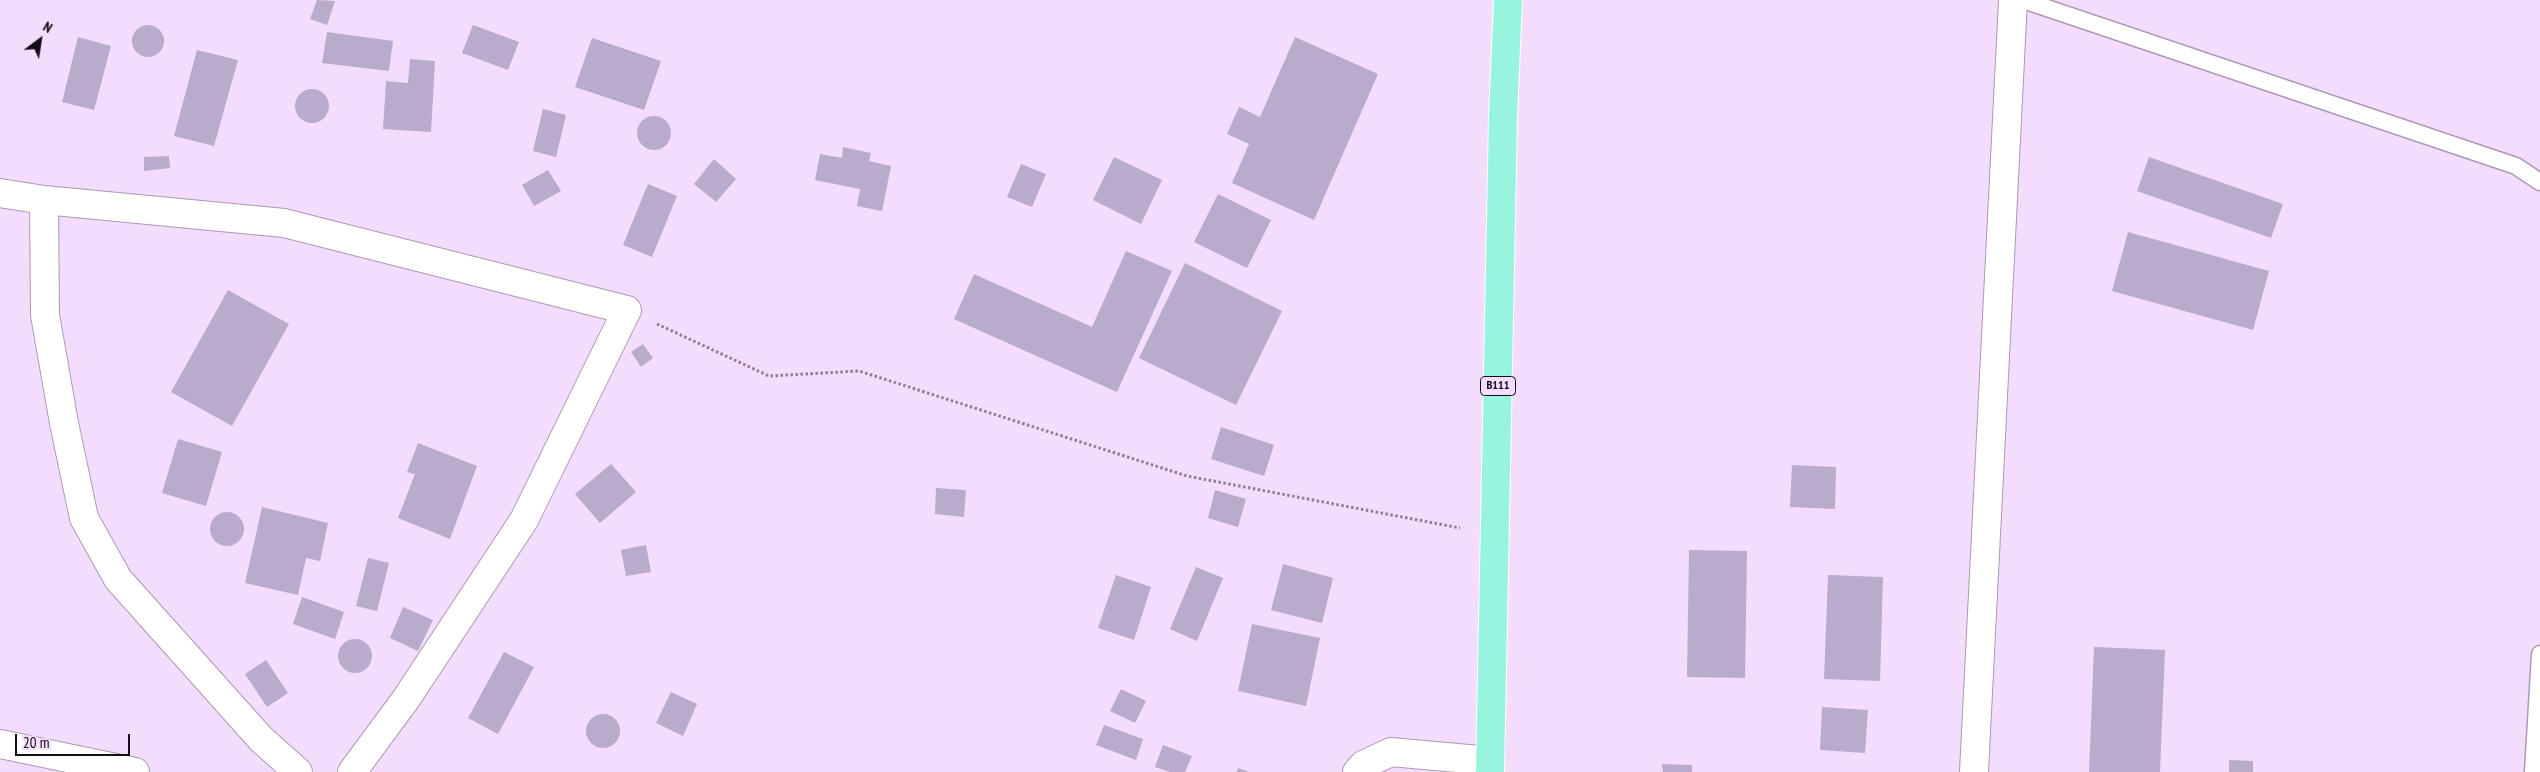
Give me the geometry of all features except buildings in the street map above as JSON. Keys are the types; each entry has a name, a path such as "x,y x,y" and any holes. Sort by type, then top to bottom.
{"main road":[{"name":"B111","path":"1490,767 1503,117 1508,0"}],"street":[{"path":"1974,772 2012,0"},
{"path":"0,193 44,200 284,222 627,310 524,520 406,700 352,772"},
{"path":"44,200 45,315 64,423 84,518 118,579 261,739 298,772"},
{"path":"0,744 135,772"},
{"path":"1357,772 1363,765 1391,752 1490,767"}],"lane":[{"path":"2023,0 2516,166 2540,182"},
{"path":"2533,772 2540,654"}],"path":[{"path":"627,310 769,376 859,371 1187,476 1495,535"}]}
